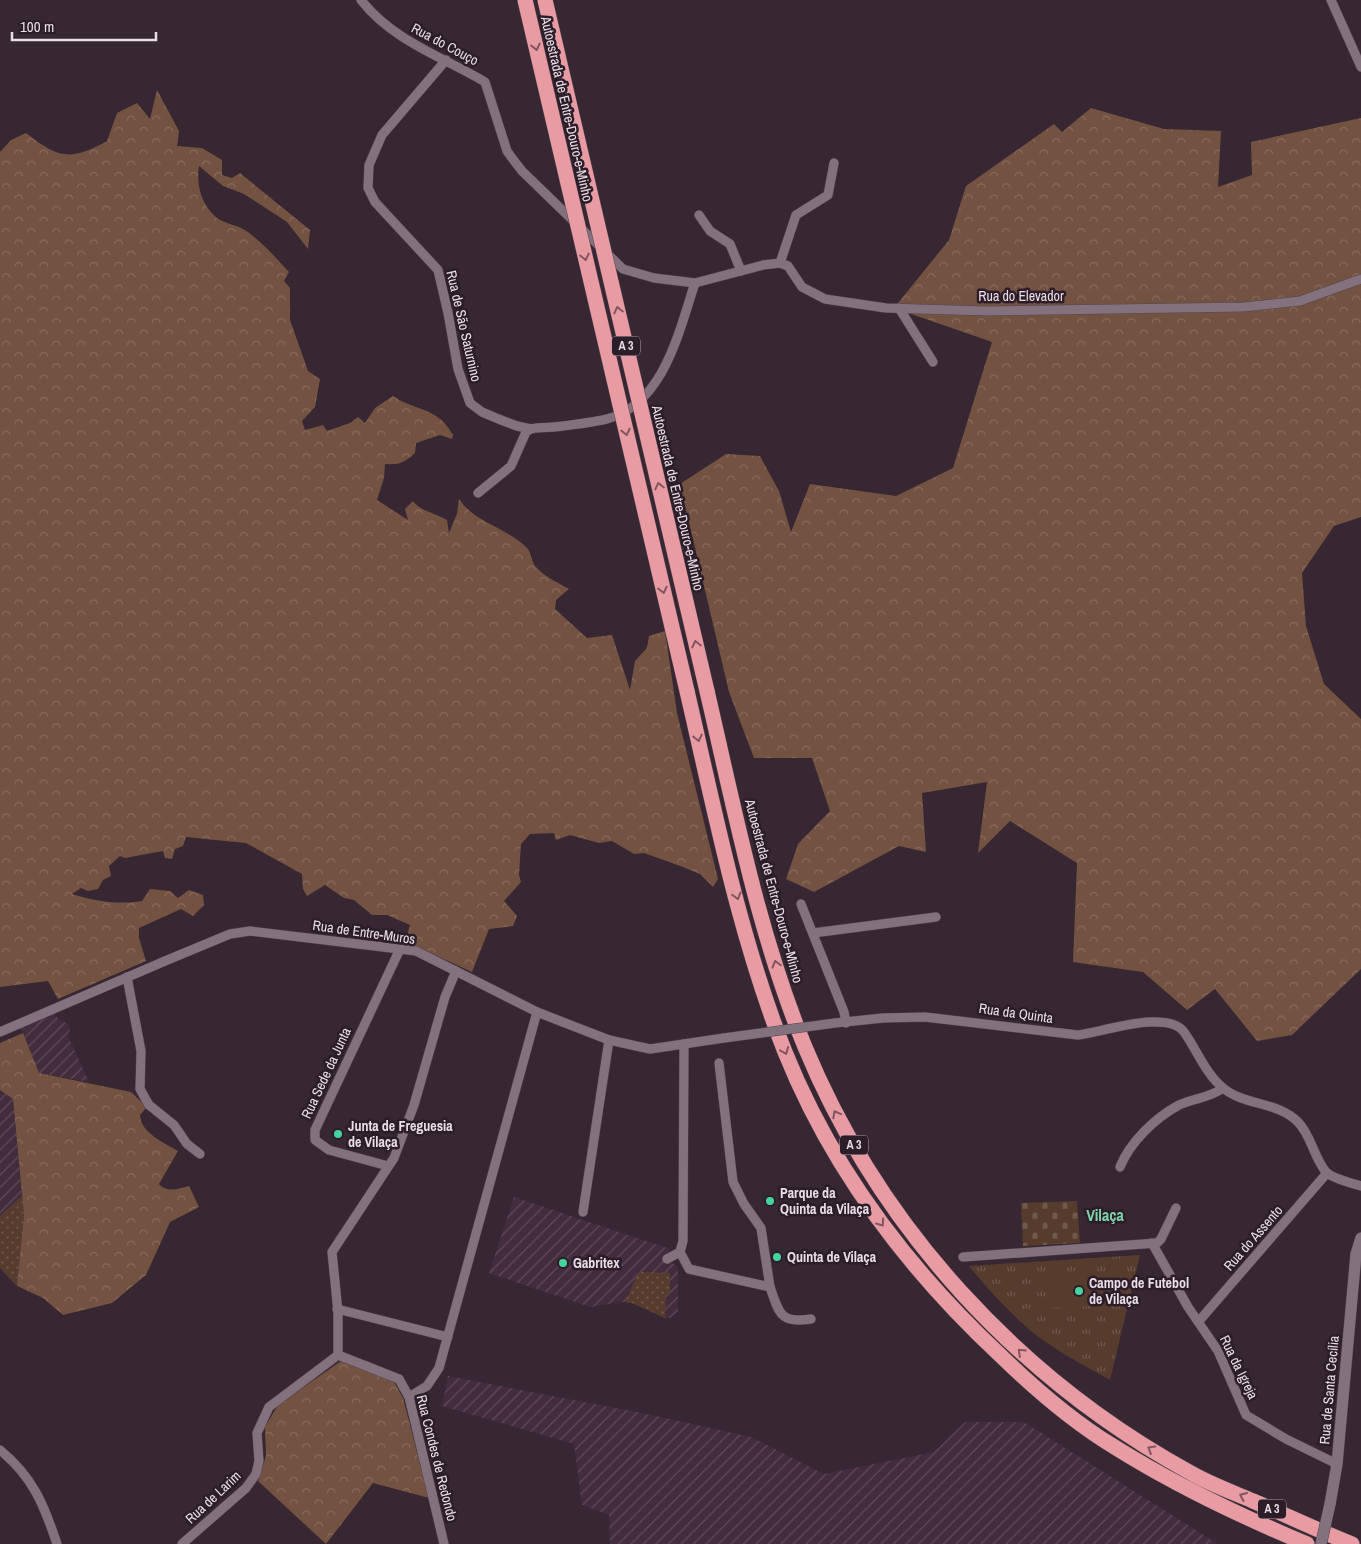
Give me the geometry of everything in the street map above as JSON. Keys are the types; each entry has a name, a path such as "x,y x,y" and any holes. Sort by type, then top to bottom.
{"highway":[{"name":"Autoestrada de Entre-Douro-e-Minho","path":"525,0 721,838 761,986 786,1054 817,1122 854,1186 897,1247 963,1320 1035,1388 1110,1445 1194,1493 1307,1544"},
{"name":"Autoestrada de Entre-Douro-e-Minho","path":"545,0 759,908 780,979 805,1047 835,1113 872,1175 916,1239 984,1317 1046,1375 1119,1429 1192,1474 1352,1544"}],"street":[{"name":"Rua do Couço","path":"362,0 375,17 407,41 485,82 507,151 512,158 522,171 623,269 654,278 695,283"},
{"path":"1331,0 1361,68"},
{"name":"Rua de São Saturnino","path":"446,60 382,135 369,165 368,188 374,202 438,270 458,369 470,403 496,418 531,429"},
{"path":"478,493 511,466 526,432 531,429 610,418 634,404 659,378 695,283 780,263 796,215 828,195 834,163"},
{"path":"699,215 710,231 730,244 741,271"},
{"name":"Rua do Elevador","path":"780,263 788,266 802,287 813,294 825,298 899,308 987,311 1244,307 1300,302 1361,279"},
{"path":"899,308 934,362"},
{"path":"801,904 844,1012 846,1023"},
{"path":"813,933 936,917"},
{"name":"Rua de Entre-Muros","path":"0,1032 230,934 250,931 416,951 537,1012 608,1040 650,1049 835,1023"},
{"name":"Rua Sede da Junta","path":"388,1166 329,1150 315,1140 315,1130 400,949"},
{"path":"338,1355 337,1309 332,1252 394,1158 414,1105 445,997 456,971"},
{"path":"127,978 141,1051 140,1089 149,1105 174,1125 187,1144 200,1154"},
{"path":"409,1397 427,1386 439,1368 537,1012"},
{"name":"Rua da Quinta","path":"835,1023 883,1018 925,1017 1078,1034 1157,1021 1170,1023 1183,1030 1200,1060 1223,1088"},
{"path":"583,1212 608,1040"},
{"path":"684,1044 683,1241 680,1252 689,1269 770,1287"},
{"path":"719,1063 733,1182 744,1204 761,1228 770,1287 779,1312 788,1320 811,1319"},
{"path":"1120,1167 1141,1135 1159,1119 1180,1105 1215,1094 1223,1088 1240,1098 1276,1106 1299,1122 1327,1173 1361,1186"},
{"name":"Rua do Assento","path":"1199,1321 1327,1173"},
{"path":"962,1257 1152,1243 1161,1239 1176,1208"},
{"name":"Rua de Santa Cecília","path":"1321,1544 1337,1464 1356,1254 1361,1238"},
{"name":"Rua da Igreja","path":"1152,1243 1188,1307 1218,1351 1246,1414 1286,1439 1337,1464"},
{"path":"667,1259 680,1252"},
{"path":"337,1309 448,1337"},
{"name":"Rua Condes de Redondo","path":"338,1355 399,1379 409,1397 444,1544"},
{"name":"Rua de Larim","path":"182,1544 246,1488 256,1474 258,1461 257,1432 269,1407 338,1355"},
{"path":"0,1450 16,1463 30,1480 44,1505 57,1544"}],"shaded area":[{"path":"55,1014 59,1020 67,1023 70,1029 68,1036 89,1082 39,1073 21,1028"},
{"path":"0,1090 13,1099 24,1215 17,1286 0,1268"},
{"path":"514,1197 670,1249 667,1259 678,1267 678,1312 670,1318 665,1318 632,1303 621,1302 590,1307 489,1273"},
{"path":"448,1376 652,1415 751,1437 824,1474 934,1452 965,1422 1024,1422 1218,1544 610,1544 609,1515 582,1505 574,1444 442,1406"}],"green space":[{"path":"157,90 179,131 177,146 202,148 222,160 222,175 232,178 240,173 310,230 308,249 287,222 244,194 223,186 199,166 199,187 203,201 212,213 220,220 248,232 265,246 289,272 284,281 290,288 290,320 308,371 320,379 315,407 302,421 305,430 323,425 327,431 350,423 358,417 365,423 375,408 393,396 435,415 447,426 453,435 452,439 440,435 416,443 415,453 408,459 398,464 385,464 384,478 377,500 408,520 405,509 413,501 424,510 447,520 449,533 457,514 459,499 473,514 519,541 529,550 535,566 540,571 569,589 556,600 555,609 587,638 612,635 630,690 635,661 647,648 649,636 665,631 677,713 718,879 713,887 700,874 644,853 634,854 612,841 599,843 570,835 556,840 554,833 530,834 521,844 519,875 521,882 504,901 517,916 513,926 489,929 472,972 405,943 410,925 387,915 372,915 354,900 344,898 325,885 307,896 303,889 302,874 246,843 186,837 183,846 175,849 172,859 165,858 163,851 125,858 120,856 109,866 111,876 103,880 98,889 88,891 81,888 72,894 89,899 124,903 142,901 150,889 170,891 178,898 189,890 203,895 204,905 193,916 181,909 139,928 139,938 146,961 58,999 48,981 0,987 0,152 11,140 26,133 37,142 57,152 74,154 84,152 107,141 117,113 137,103 150,119"},
{"path":"1091,108 1164,129 1221,131 1218,187 1252,175 1251,142 1361,118 1361,517 1334,526 1302,573 1306,626 1324,684 1361,719 1361,969 1292,1035 1257,1041 1215,989 1187,1010 1143,972 1073,962 1077,863 1010,821 978,853 987,782 922,793 926,852 899,846 814,892 786,879 798,844 830,811 812,758 754,758 729,692 680,484 726,454 760,456 779,491 791,532 810,484 896,496 953,468 992,342 894,308 949,240 966,186 1054,124 1062,132"},
{"path":"23,1033 39,1073 131,1092 147,1107 140,1115 144,1127 160,1141 178,1151 159,1184 165,1189 189,1186 199,1207 170,1222 146,1275 112,1303 63,1315 43,1298 17,1286 24,1215 13,1099 0,1090 0,1043"},
{"path":"22,1196 24,1215 17,1286 0,1268 0,1216"},
{"path":"1077,1201 1080,1243 1023,1246 1021,1203"},
{"path":"1140,1255 1110,1380 1066,1355 1020,1322 969,1266"},
{"path":"639,1272 670,1273 670,1294 666,1294 665,1318 632,1303 625,1302"},
{"name":"Campo de Futebol de Vilaça","path":"1110,1273 1111,1305 1048,1308 1047,1276"},
{"path":"341,1361 393,1380 403,1398 429,1498 373,1483 326,1544 258,1481 266,1456 265,1427 278,1405"}],"place":[{"name":"Junta de Freguesia de Vilaça","path":"338,1134"},
{"name":"Parque da Quinta da Vilaça","path":"770,1201"},
{"name":"Quinta de Vilaça","path":"777,1257"},
{"name":"Gabritex","path":"563,1263"},
{"name":"Campo de Futebol de Vilaça","path":"1079,1291"}],"district":[{"name":"Vilaça","path":"1105,1215"}]}
